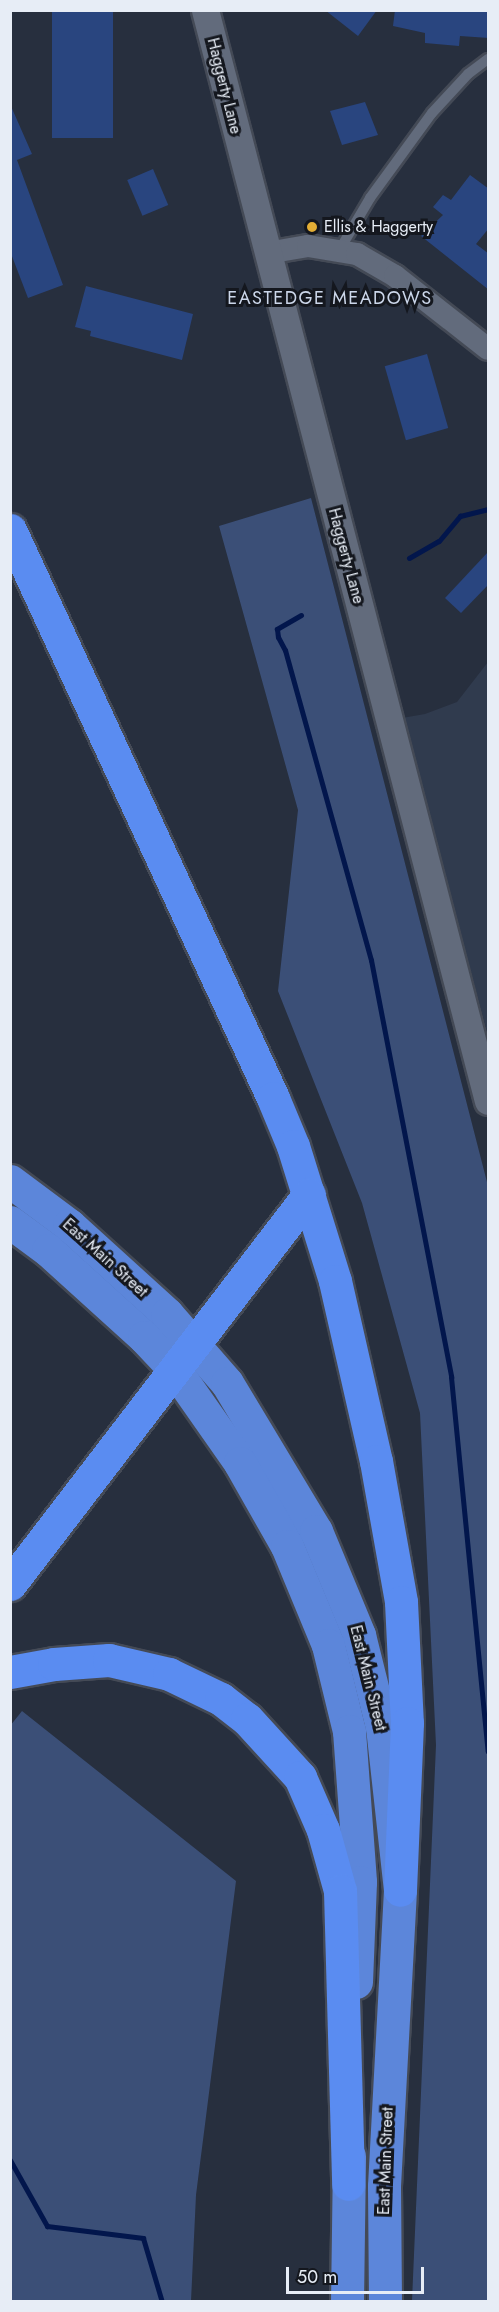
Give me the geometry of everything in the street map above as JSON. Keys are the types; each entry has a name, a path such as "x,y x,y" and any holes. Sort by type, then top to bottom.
{"highway":[{"path":"10,530 273,1098 309,1195 335,1281 368,1428 401,1602 407,1723 400,1890"},
{"name":"East Main Street","path":"10,1181 69,1225 168,1314 195,1344 268,1446 316,1531 359,1635 381,1726 400,1890 384,2187 385,2301"},
{"path":"10,1584 309,1195"},
{"name":"East Main Street","path":"10,1222 57,1258 144,1337 175,1370 240,1463 287,1546 328,1645 349,1731 360,1882 348,2184 347,2301"},
{"path":"10,1672 54,1664 109,1660 169,1674 221,1699 247,1719 300,1777 323,1830 340,1891 348,2184"}],"street":[{"name":"Haggerty Lane","path":"205,10 489,1101"},
{"path":"267,253 308,246 340,249 374,262 489,349"}],"lane":[{"path":"340,249 425,122 449,92 489,59"}],"shaded area":[{"path":"311,498 488,1186 488,2301 412,2301 436,1745 420,1413 362,1203 278,991 298,810 219,526"},
{"path":"488,662 488,1035 402,718 425,714 457,702"},
{"path":"22,1711 236,1881 196,2195 191,2301 11,2301 10,1726"}],"building":[{"path":"52,10 113,10 113,138 52,138"},
{"path":"325,10 377,10 358,36"},
{"path":"395,10 489,10 489,38 460,36 459,46 425,43 425,33 393,26"},
{"path":"365,102 378,135 342,145 330,111"},
{"path":"10,104 32,154 17,160 63,285 28,298 10,251"},
{"path":"153,169 168,205 142,216 127,180"},
{"path":"470,175 489,189 489,228 476,244 489,254 489,290 421,236 443,215 433,207 443,195 451,200"},
{"path":"86,286 193,314 182,360 90,336 91,331 75,327"},
{"path":"427,354 448,428 406,440 385,366"},
{"path":"489,551 489,584 461,613 445,598"}],"waterway":[{"path":"409,558 439,541 460,516 488,509"},
{"path":"301,615 277,629 278,637 285,650 371,960 451,1377 488,1751"},
{"path":"10,2160 47,2226 143,2238 162,2302"}],"place":[{"name":"Ellis & Haggerty","path":"312,227"}],"district":[{"name":"EASTEDGE MEADOWS","path":"330,298"}]}
